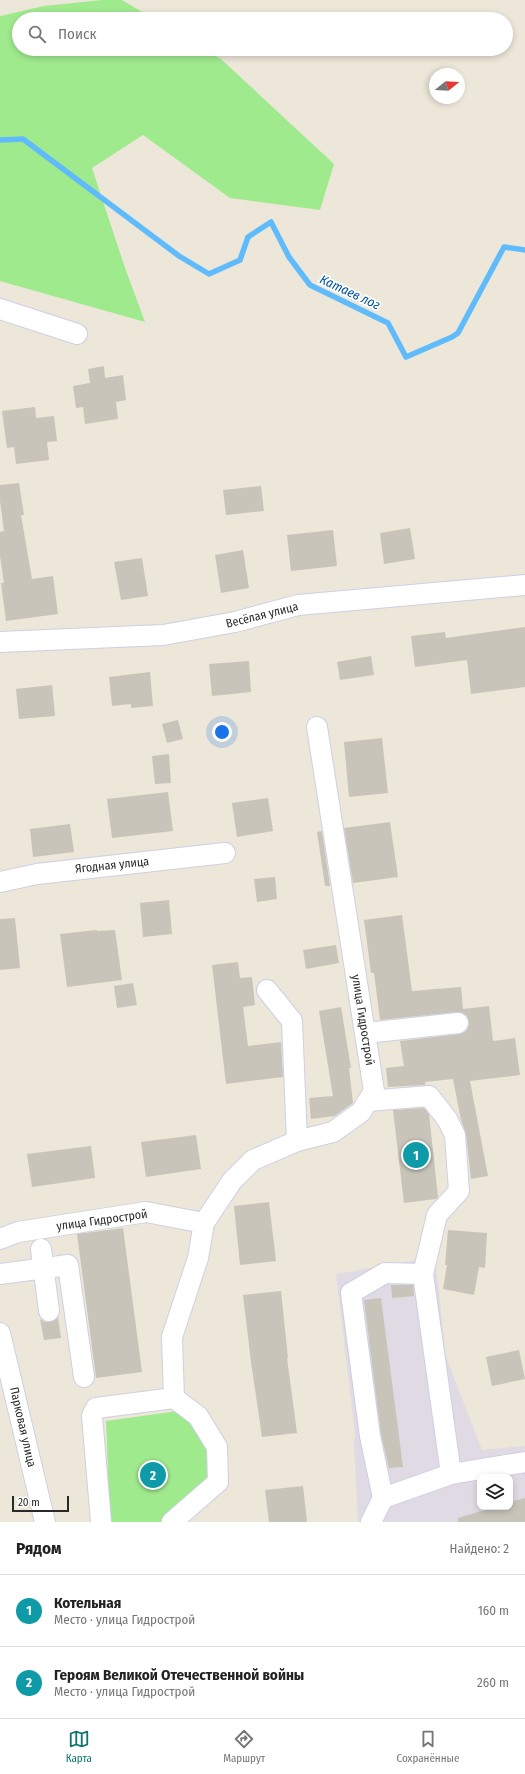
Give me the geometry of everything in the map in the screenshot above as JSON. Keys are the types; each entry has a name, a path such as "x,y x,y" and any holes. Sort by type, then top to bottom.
{"street":[{"path":"0,309 77,334"},
{"name":"Весёлая улица","path":"0,642 163,635 235,622 298,605 525,585"},
{"name":"улица Гидрострой","path":"174,1398 172,1337 198,1258 204,1223 232,1181 253,1160 297,1141 333,1132 361,1112 374,1091 317,727"},
{"name":"Ягодная улица","path":"0,882 37,874 225,853"},
{"path":"267,990 292,1021 297,1141"},
{"path":"366,1033 458,1023"},
{"path":"368,1101 429,1096 447,1119 455,1136 459,1191 437,1215 423,1274 451,1474"},
{"name":"улица Гидрострой","path":"0,1239 18,1232 146,1212 204,1223"},
{"path":"41,1249 49,1311"},
{"path":"0,1274 68,1266 84,1377"},
{"path":"371,1522 383,1498 370,1436 351,1293 385,1273 423,1274"},
{"name":"Парковая улица","path":"0,1333 45,1522"},
{"path":"101,1522 92,1416 96,1408 174,1398 198,1416 217,1447 218,1482 172,1522"},
{"path":"383,1498 451,1474 525,1462"}],"shaded area":[{"path":"435,1257 446,1357 482,1450 525,1446 525,1522 358,1522 354,1445 355,1433 336,1274"}],"green space":[{"path":"102,0 122,0 142,12 18,12 44,6"},
{"path":"12,13 12,56 215,56 222,60 334,164 320,210 230,198 143,135 92,168 124,265 145,322 0,281 0,16"},
{"path":"178,1411 192,1419 211,1449 212,1480 161,1522 110,1522 106,1421"}],"building":[{"path":"104,366 105,378 123,375 126,400 116,402 118,419 85,424 83,407 76,408 73,386 90,383 88,369"},
{"path":"35,407 36,418 54,416 57,441 47,442 49,460 16,464 14,447 7,448 2,411"},
{"path":"19,483 24,515 21,515 32,579 53,576 58,614 6,621 1,583 4,583 0,556 0,532 4,531 0,501 0,485"},
{"path":"261,486 264,511 226,515 223,490"},
{"path":"410,528 415,559 384,564 380,533"},
{"path":"333,530 337,566 291,571 287,535"},
{"path":"243,550 249,588 221,593 215,555"},
{"path":"142,558 148,596 121,600 114,562"},
{"path":"525,627 525,687 471,694 467,660 415,667 411,636 445,632 446,638"},
{"path":"371,656 374,675 340,680 337,662"},
{"path":"249,661 251,692 212,696 209,664"},
{"path":"150,672 153,706 131,708 131,704 112,706 109,677"},
{"path":"52,685 55,716 19,719 16,689"},
{"path":"178,720 183,739 167,743 162,724"},
{"path":"382,738 388,793 349,797 344,742"},
{"path":"169,754 171,783 155,784 152,756"},
{"path":"168,792 173,831 112,838 107,799"},
{"path":"268,798 273,831 237,837 232,803"},
{"path":"390,822 398,877 353,883 344,828"},
{"path":"70,824 74,852 33,857 30,829"},
{"path":"322,831 330,886 325,886 317,832"},
{"path":"275,877 277,899 257,902 254,879"},
{"path":"169,900 172,934 143,937 140,903"},
{"path":"402,915 412,991 461,987 463,1009 489,1006 493,1041 515,1038 520,1075 470,1081 488,1176 471,1179 466,1134 461,1120 453,1079 425,1082 425,1085 388,1087 386,1068 404,1066 400,1041 460,1034 465,1032 468,1028 469,1022 467,1016 463,1013 457,1012 380,1020 374,973 371,973 364,920"},
{"path":"15,918 20,968 0,970 0,919"},
{"path":"97,930 115,930 122,980 67,987 60,934"},
{"path":"336,945 339,963 306,969 303,950"},
{"path":"238,962 240,978 252,977 255,1005 243,1007 248,1046 281,1042 283,1077 226,1084 212,965"},
{"path":"133,983 137,1005 117,1008 114,986"},
{"path":"341,1007 351,1068 349,1068 353,1103 335,1116 311,1119 309,1098 333,1096 319,1011"},
{"path":"424,1108 429,1114 438,1197 436,1199 404,1203 393,1110"},
{"path":"196,1135 201,1169 146,1177 141,1142"},
{"path":"91,1146 95,1178 32,1187 27,1154"},
{"path":"269,1202 276,1261 240,1265 234,1206"},
{"path":"123,1228 142,1372 96,1378 77,1234"},
{"path":"448,1230 487,1233 485,1268 479,1267 474,1295 443,1289 447,1265 445,1265"},
{"path":"391,1285 413,1285 414,1296 392,1298"},
{"path":"281,1291 287,1358 297,1433 262,1437 243,1295"},
{"path":"381,1298 403,1467 389,1468 381,1434 364,1300"},
{"path":"58,1317 61,1338 44,1340 40,1319 45,1322 50,1322"},
{"path":"519,1350 525,1379 492,1386 486,1357"},
{"path":"303,1486 307,1522 269,1522 265,1490"},
{"path":"525,1498 525,1522 458,1522 458,1518 485,1510 513,1510 513,1501"}],"waterway":[{"name":"Катаев лог","path":"0,140 23,139 179,256 209,274 240,260 248,237 271,222 289,257 310,285 388,323 406,357 458,333 504,247 525,250"}],"place":[{"name":"Котельная","path":"416,1155"},
{"name":"Героям Великой Отечественной войны","path":"153,1475"}]}
